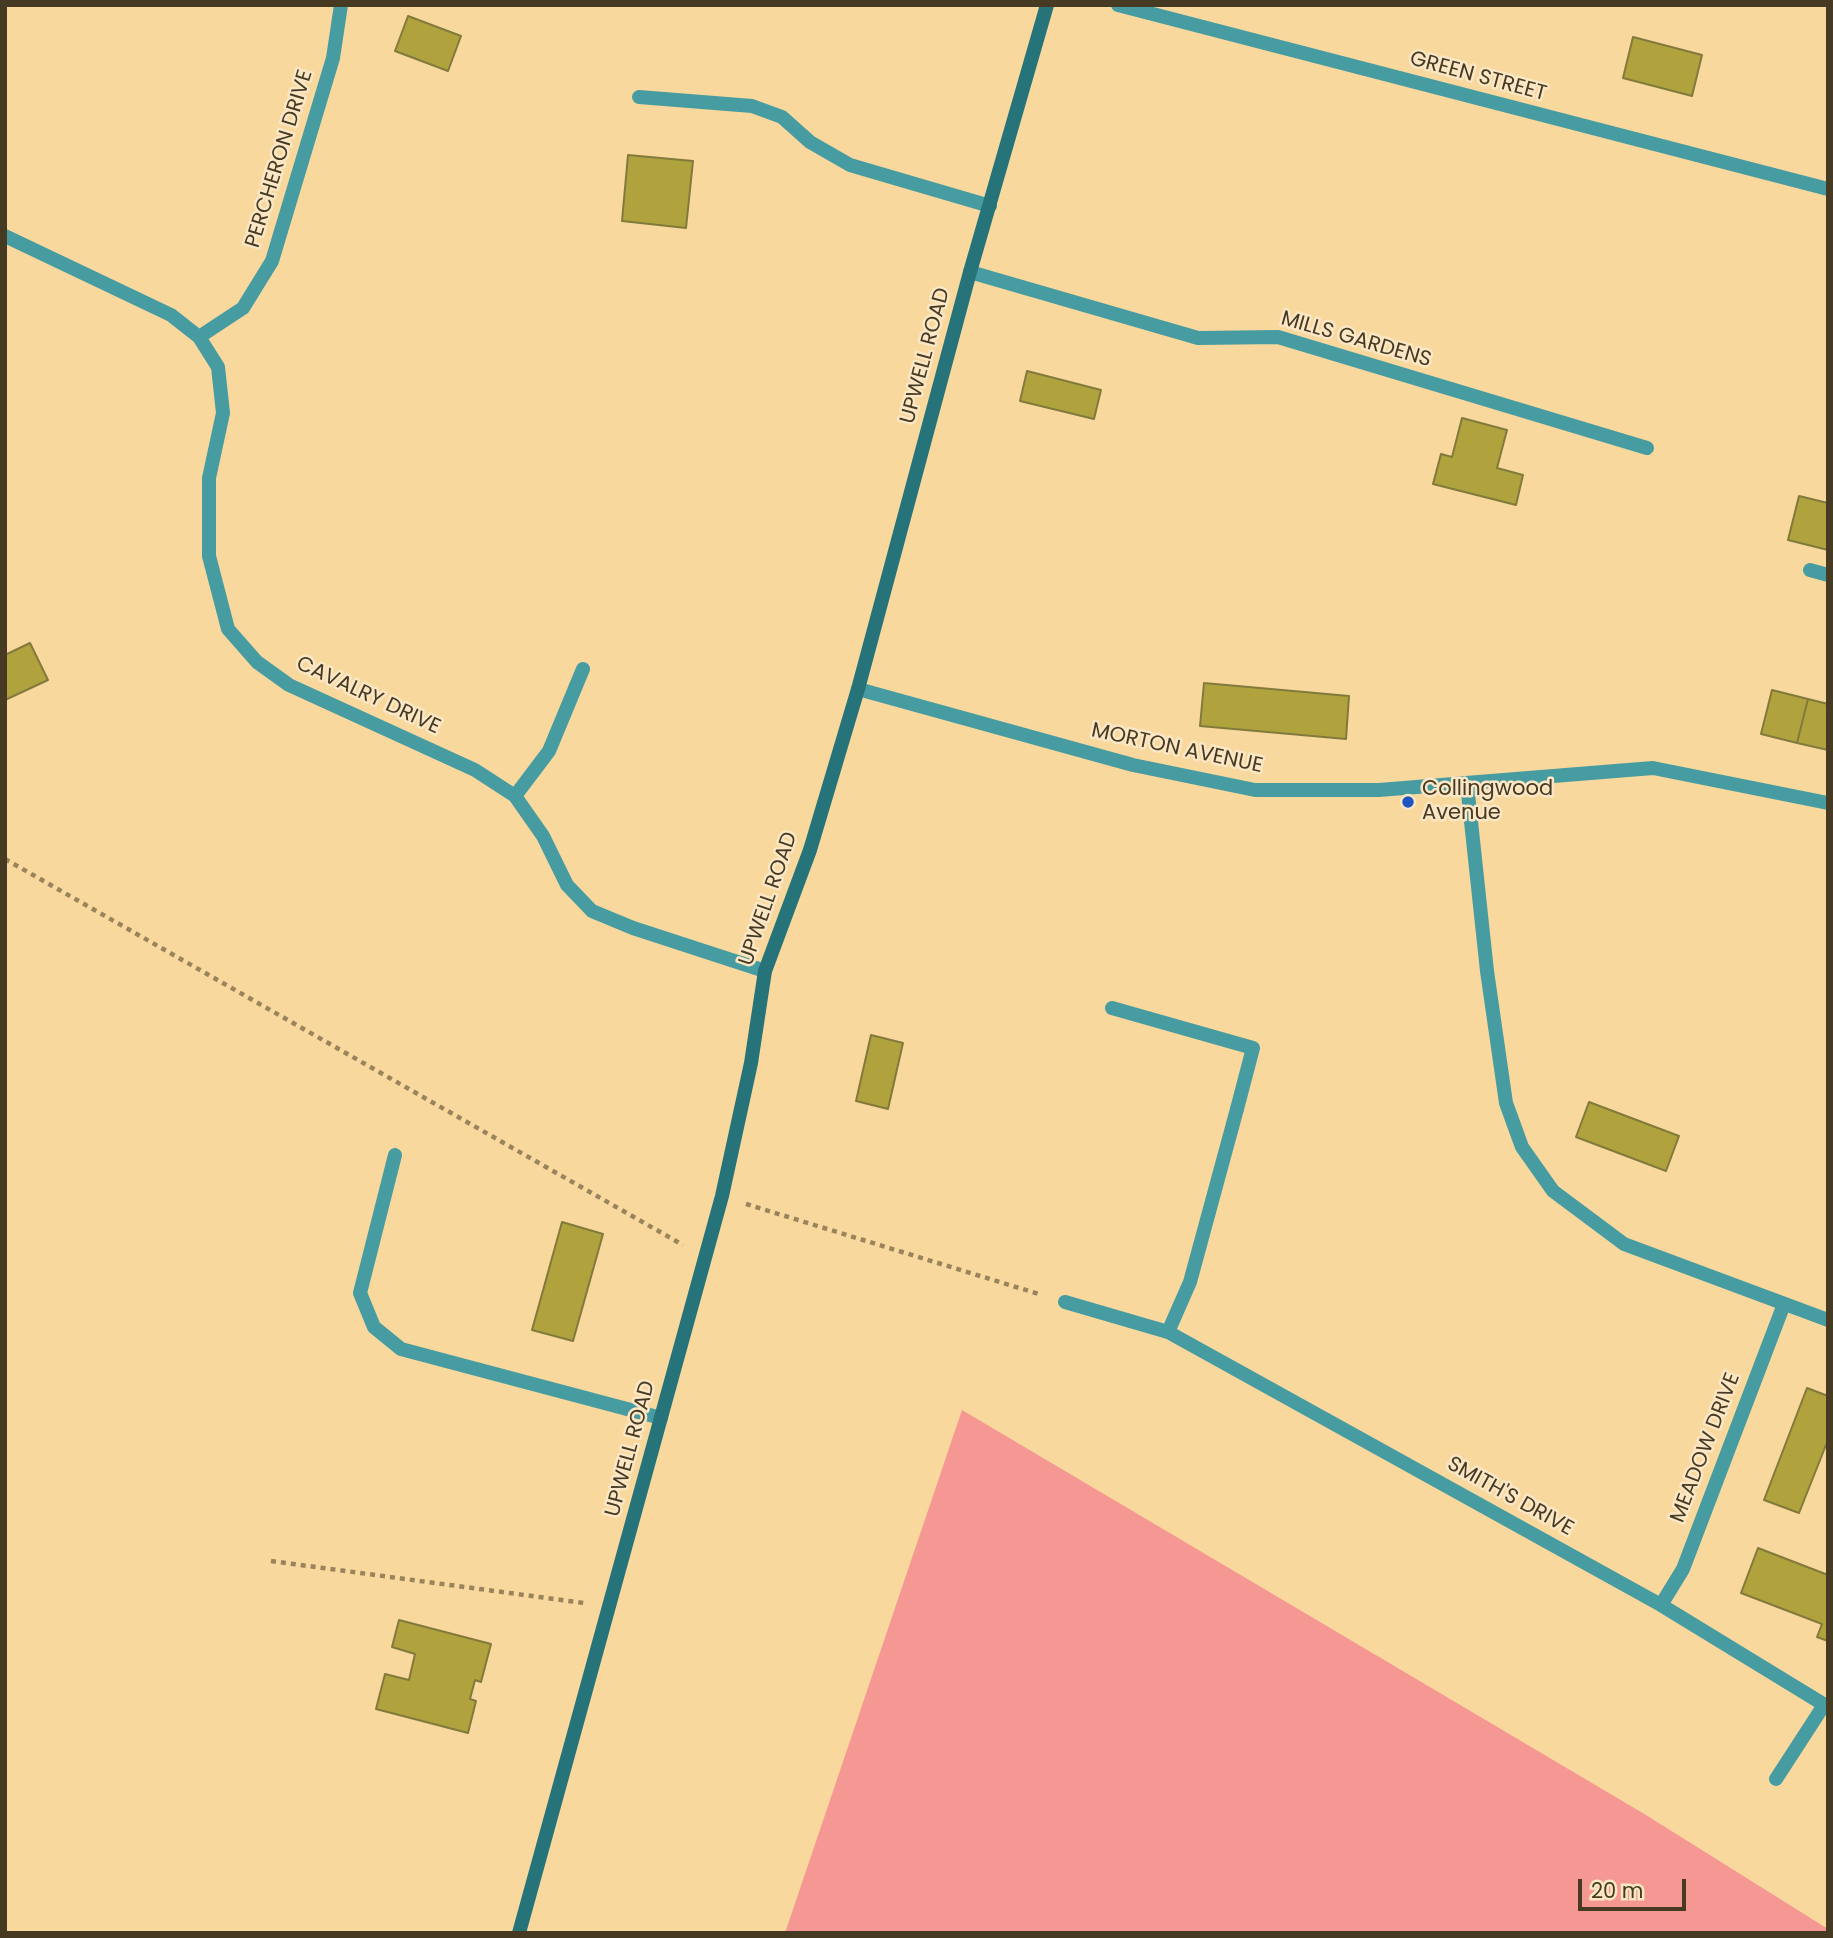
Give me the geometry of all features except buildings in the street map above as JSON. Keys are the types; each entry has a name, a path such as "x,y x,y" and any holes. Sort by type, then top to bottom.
{"main road":[{"name":"UPWELL ROAD","path":"519,1933 722,1196 751,1063 765,971 810,850 858,689 970,272 1047,5"}],"street":[{"name":"PERCHERON DRIVE","path":"199,337 243,308 272,261 332,58 341,5"},
{"name":"GREEN STREET","path":"1118,5 1828,190"},
{"path":"639,97 752,106 782,117 810,142 849,165 990,206"},
{"name":"CAVALRY DRIVE","path":"5,236 171,316 199,337 218,367 223,413 209,478 209,556 228,629 257,662 289,685 475,769 515,796 543,836 567,885 592,911 632,928 765,971"},
{"name":"MILLS GARDENS","path":"970,272 1198,338 1278,337 1647,448"},
{"path":"1810,570 1828,575"},
{"path":"515,796 549,751 583,669"},
{"name":"MORTON AVENUE","path":"858,689 1133,765 1255,790 1379,790 1653,768 1828,803"},
{"path":"1467,784 1487,971 1506,1103 1522,1147 1553,1191 1624,1244 1828,1320"},
{"path":"1112,1008 1253,1048 1190,1282 1168,1332"},
{"path":"395,1155 360,1293 374,1327 401,1349 661,1418"},
{"name":"SMITH'S DRIVE","path":"1065,1302 1168,1332 1661,1605 1826,1706"},
{"name":"MEADOW DRIVE","path":"1661,1605 1683,1569 1784,1304"},
{"path":"1776,1779 1826,1706"}],"path":[{"path":"5,859 705,1258"},
{"path":"722,1196 1065,1302"},
{"path":"271,1561 609,1606"}],"shaded area":[{"path":"962,1410 1646,1815 1828,1929 1828,1933 785,1933"}],"place":[{"name":"Collingwood Avenue","path":"1408,802"}]}
